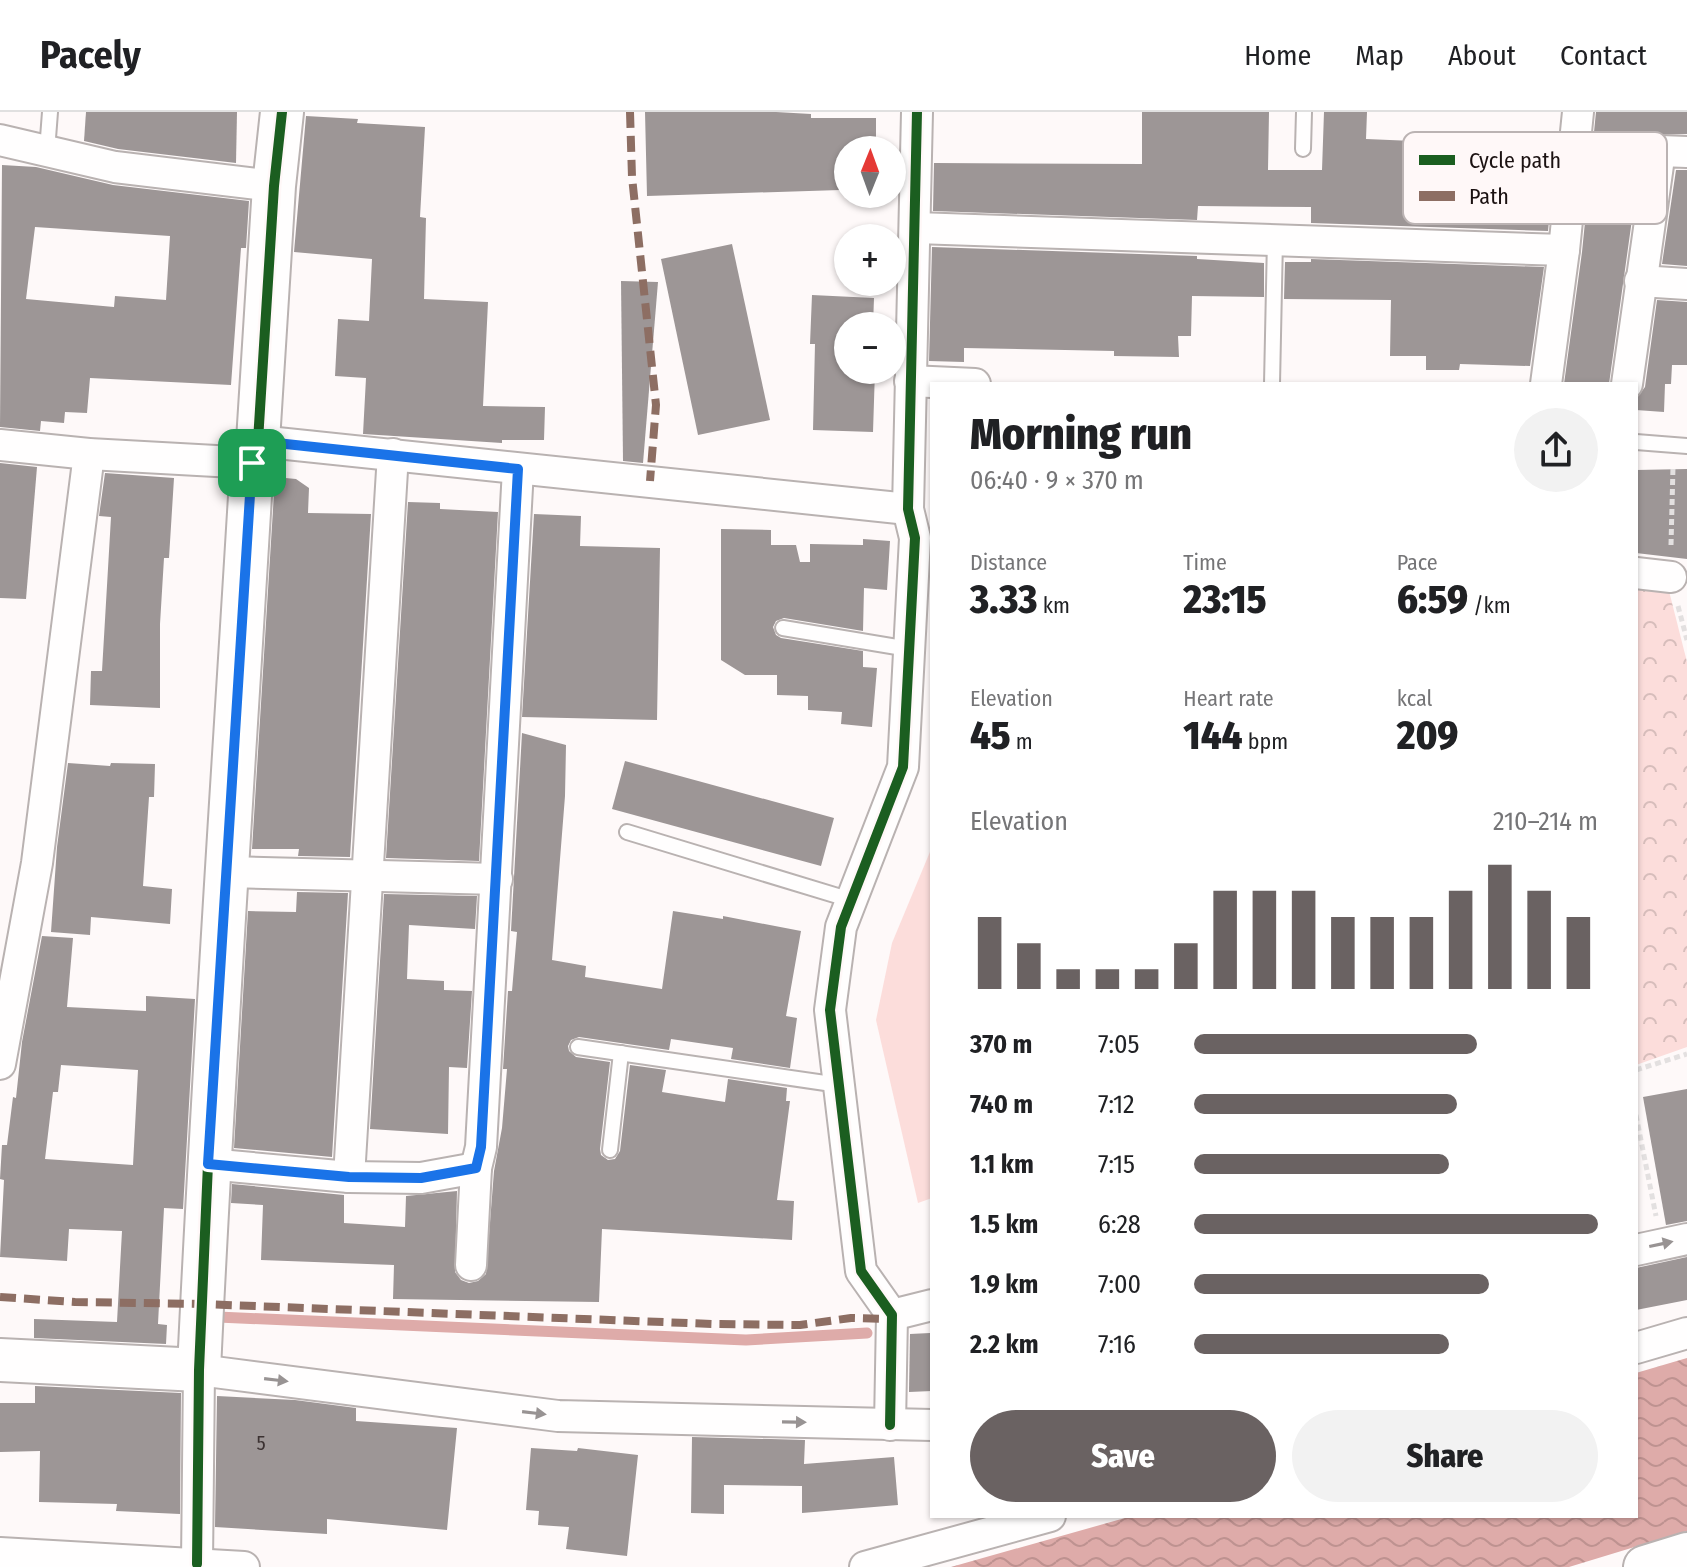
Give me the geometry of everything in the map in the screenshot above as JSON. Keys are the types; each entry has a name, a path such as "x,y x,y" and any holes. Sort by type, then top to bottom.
{"street":[{"path":"197,1564 199,1370 220,951 228,872 274,186 282,112"},
{"path":"890,1425 892,1315 861,1271 830,1010 841,927 903,767 915,538 908,509 917,112"},
{"path":"1576,132 1578,112"},
{"path":"0,140 115,167 274,186"},
{"path":"1667,151 1687,152"},
{"path":"1546,382 1567,224"},
{"path":"1627,382 1649,224"},
{"path":"916,228 1564,250"},
{"path":"1640,281 1687,284"},
{"path":"910,381 932,382"},
{"path":"0,445 89,454 393,454 908,509"},
{"path":"0,1064 37,863 89,454"},
{"path":"349,1177 393,454"},
{"path":"471,1265 497,879 518,469"},
{"path":"1638,573 1671,577"},
{"path":"228,872 497,879"},
{"path":"208,1164 349,1177 421,1178 476,1168"},
{"path":"892,1315 930,1306"},
{"path":"1638,1347 1687,1333"},
{"path":"0,1360 199,1370 558,1416 930,1425"},
{"path":"865,1567 1043,1518"},
{"path":"0,1553 244,1567"},
{"path":"1645,1567 1687,1554"}],"lane":[{"path":"47,151 50,112"},
{"path":"1303,149 1304,112"},
{"path":"1272,382 1275,239"},
{"path":"1638,442 1687,446"},
{"path":"783,628 909,649"},
{"path":"627,832 851,900"},
{"path":"578,1047 839,1085"},
{"path":"610,1150 621,1053"}],"path":[{"path":"1638,1069 1687,1054"},
{"path":"1638,1125 1662,1244"}],"green space":[{"path":"1638,582 1668,587 1687,662 1687,1047 1638,1064"},
{"path":"930,852 930,1199 918,1203 876,1020 892,943"}],"water":[{"path":"1687,1358 1687,1531 1569,1567 951,1567 1125,1518 1638,1518 1638,1372"}],"building":[{"path":"86,112 237,112 236,163 118,149 84,141"},
{"path":"645,112 776,112 811,114 811,118 876,118 876,136 834,136 834,190 647,196"},
{"path":"1142,112 1269,112 1268,170 1322,170 1324,112 1367,112 1366,139 1403,141 1403,224 1549,224 1548,231 1311,223 1311,207 1198,206 1197,220 933,211 934,163 1142,164"},
{"path":"1596,112 1687,112 1687,134 1594,132"},
{"path":"306,116 425,127 420,217 426,218 424,299 488,302 483,406 545,407 544,440 502,440 502,443 363,434 366,378 335,376 338,319 369,321 372,259 294,252"},
{"path":"2,165 36,167 113,185 249,201 246,248 241,248 231,385 90,378 87,413 65,412 64,423 41,421 40,431 0,427","holes":["35,227 170,236 166,300 115,296 114,307 26,299"]},
{"path":"1676,170 1687,170 1687,266 1662,264"},
{"path":"1585,224 1631,224 1609,382 1564,382"},
{"path":"732,244 770,420 698,435 661,259"},
{"path":"932,247 1197,256 1197,259 1264,263 1264,297 1192,296 1191,336 1178,336 1179,357 1114,356 1114,351 964,348 964,362 929,361"},
{"path":"1311,259 1544,267 1530,366 1460,364 1459,370 1426,370 1426,356 1390,356 1391,300 1284,299 1285,262 1311,262"},
{"path":"621,281 658,282 643,463 623,461"},
{"path":"812,295 874,298 874,312 834,312 834,384 875,384 873,432 813,430 815,344 810,344"},
{"path":"1657,300 1687,302 1687,365 1672,365 1671,384 1665,384 1664,412 1638,410 1638,396 1645,387"},
{"path":"0,463 37,467 26,599 0,598"},
{"path":"1687,469 1687,559 1638,553 1638,470"},
{"path":"105,473 174,478 169,558 164,558 160,708 90,705 91,671 102,671 111,517 99,516"},
{"path":"275,477 296,479 309,488 308,513 371,514 350,857 298,856 299,849 252,849"},
{"path":"408,502 440,503 440,509 498,512 479,861 386,858"},
{"path":"534,514 581,516 580,546 660,548 657,720 522,717"},
{"path":"721,529 771,530 771,545 796,545 800,562 810,562 810,544 863,545 863,539 890,541 887,590 864,588 863,631 784,618 776,621 773,627 781,638 863,651 863,667 877,668 872,727 841,724 842,712 808,710 808,696 777,695 777,675 745,675 721,660"},
{"path":"522,733 566,745 552,960 586,966 585,977 662,989 673,911 723,919 723,916 801,931 786,1016 797,1018 790,1068 731,1059 733,1048 671,1039 669,1050 579,1037 571,1040 568,1046 576,1057 610,1062 600,1149 601,1155 608,1160 615,1159 620,1151 630,1065 666,1070 662,1092 725,1102 728,1079 787,1088 786,1101 790,1101 777,1200 794,1201 792,1240 602,1229 599,1302 393,1299 394,1265 261,1260 263,1205 231,1203 232,1184 344,1195 344,1223 405,1227 406,1196 457,1191 455,1272 461,1280 469,1283 478,1281 486,1274 494,1171 502,1128 507,1069 503,1069 508,991 512,991 517,932 511,931"},
{"path":"625,761 834,818 821,866 612,809"},
{"path":"68,763 110,766 111,763 155,764 154,797 149,797 143,886 172,889 170,924 91,917 90,935 51,932 57,847"},
{"path":"297,892 348,893 332,1157 234,1148 248,911 296,912"},
{"path":"384,894 477,896 475,929 409,925 407,979 444,981 444,990 472,991 467,1068 449,1067 448,1134 370,1129"},
{"path":"42,936 73,938 67,1007 146,1011 146,996 195,999 183,1209 164,1208 158,1324 167,1325 166,1344 34,1338 34,1319 117,1322 122,1231 69,1229 67,1261 0,1257 4,1180 0,1179 2,1145 7,1145","holes":["61,1065 138,1070 133,1165 45,1159 53,1092 58,1092"]},
{"path":"1687,1089 1687,1221 1666,1225 1643,1097"},
{"path":"1687,1257 1687,1300 1638,1310 1638,1268"},
{"path":"930,1333 930,1391 909,1392 910,1334"},
{"path":"35,1386 181,1393 180,1514 116,1511 117,1504 39,1502 40,1451 0,1452 0,1403 35,1403"},
{"path":"217,1396 295,1400 356,1408 356,1421 457,1428 447,1530 327,1519 327,1534 215,1527"},
{"path":"692,1437 805,1440 804,1464 894,1457 898,1505 802,1513 802,1486 724,1485 724,1514 691,1513"},
{"path":"531,1448 577,1451 578,1448 638,1455 627,1556 566,1549 569,1527 538,1525 539,1511 526,1510"}],"waterway":[{"path":"218,1317 746,1340 867,1333"}],"marked path":[{"path":"630,112 632,177 656,405 650,481"},
{"path":"0,1297 712,1324 800,1325 851,1318 890,1319"}],"cycle path":[{"path":"197,1564 199,1370 208,1164 252,463 258,441 274,186 282,112"},
{"path":"890,1425 892,1315 861,1271 830,1010 841,927 903,767 915,538 908,509 917,112"}],"route":[{"path":"258,441 518,469 481,1147 476,1168 421,1178 349,1177 208,1164 252,463 258,441"}]}
